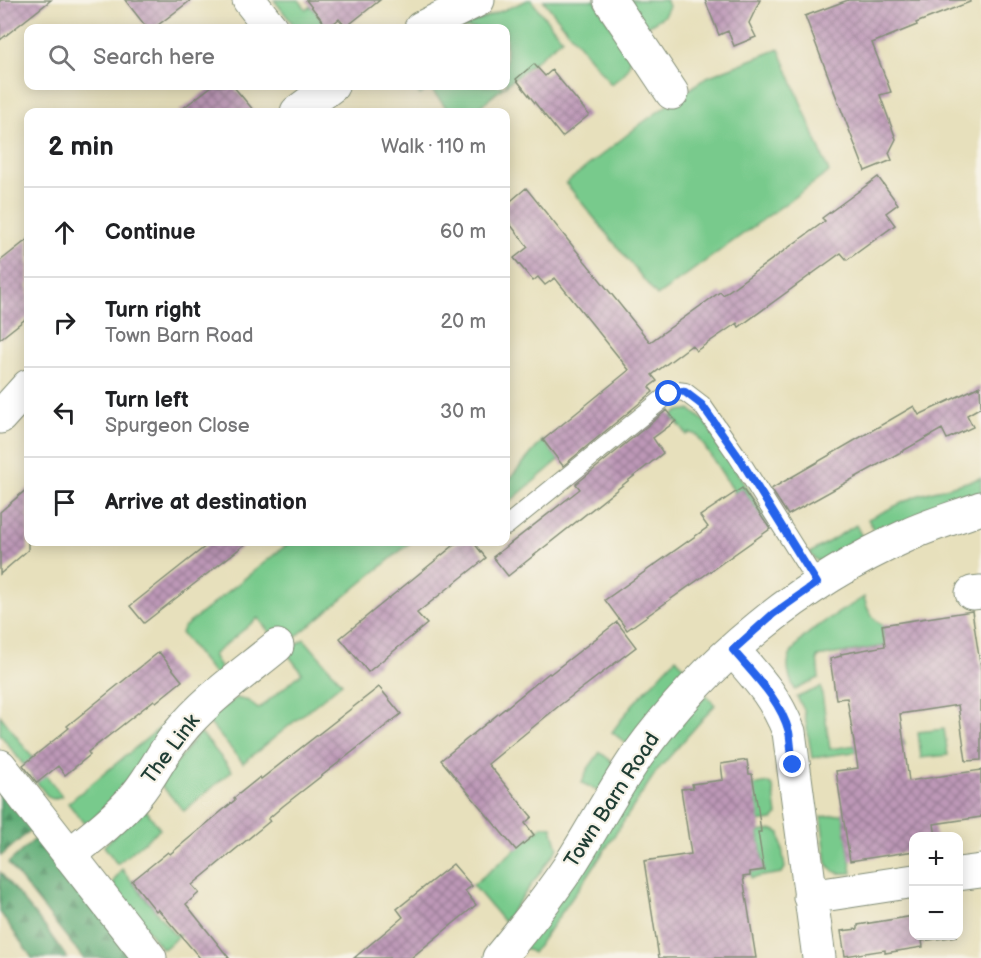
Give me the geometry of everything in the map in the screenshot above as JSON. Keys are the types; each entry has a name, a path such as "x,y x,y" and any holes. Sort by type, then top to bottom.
{"street":[{"path":"249,0 268,24"},
{"path":"429,24 478,0"},
{"path":"610,0 672,93"},
{"path":"0,417 24,391"},
{"name":"Town Barn Road","path":"499,958 545,900 656,730 733,650 773,614 817,583 910,534 981,508"},
{"name":"The Link","path":"69,855 103,828 138,793 178,733 200,710 277,646"},
{"path":"733,650 768,691 780,710 789,732 819,958"},
{"path":"0,766 150,958"},
{"path":"963,873 981,870"},
{"path":"810,897 909,882"}],"lane":[{"path":"510,523 669,394 677,391 685,392 702,405 738,456 817,583"}],"green space":[{"path":"274,0 299,0 306,9 311,6 325,24 293,24"},
{"path":"531,0 562,39 510,82 510,24 470,24"},
{"path":"543,0 595,0 630,58 624,73 611,84"},
{"path":"627,0 666,0 669,6 664,16 644,28"},
{"path":"779,49 829,172 657,296 566,183 642,123 707,77"},
{"path":"417,90 427,90 420,95"},
{"path":"432,90 500,90 478,108 447,108"},
{"path":"685,410 691,410 705,422 772,527 770,529 742,488 735,493 697,435 690,433 687,435 672,416"},
{"path":"543,440 559,460 510,502 510,478"},
{"path":"981,478 981,496 879,535 875,533 868,519 916,496"},
{"path":"856,525 864,541 822,563 810,553"},
{"path":"285,546 406,546 282,648 258,618 213,655 220,667 219,678 181,633 183,628"},
{"path":"864,597 870,613 882,625 885,646 817,657 819,678 795,690 788,663 798,643 819,625"},
{"path":"304,639 342,683 243,763 206,719 236,698 249,701 258,709 302,673 286,652"},
{"path":"676,658 692,676 632,748 612,732 633,704"},
{"path":"821,687 830,749 903,738 905,745 812,758 804,710 797,697"},
{"path":"706,695 715,705 656,772 589,874 533,953 523,947 640,772"},
{"path":"0,715 62,796 53,799 48,797 0,734"},
{"path":"167,722 155,749 87,827 68,803"},
{"path":"944,729 948,755 921,758 918,732"},
{"path":"199,733 232,771 184,811 160,784"},
{"path":"600,752 617,766 601,792 582,783 587,770"},
{"path":"769,783 773,787 777,815 773,820 757,822 751,786"},
{"path":"0,785 33,828 1,856 0,854"},
{"path":"141,809 146,810 160,829 117,864 104,846"},
{"path":"843,814 852,873 837,872 827,863 821,817"},
{"path":"543,826 552,827 558,848 504,922 473,885"},
{"path":"774,830 780,833 785,868 782,873 751,878 750,872 764,870 758,832"},
{"path":"43,832 140,958 83,958 8,863"},
{"path":"122,869 174,934 180,935 165,948 162,949 115,888 113,882"},
{"path":"0,872 67,958 32,958 0,912"}],"building":[{"path":"0,0 51,0 0,40"},
{"path":"125,0 191,0 159,24 144,24"},
{"path":"306,0 380,0 350,24 343,24 339,19 333,24 325,24"},
{"path":"705,0 760,0 749,23 756,37 734,46 728,31 719,35"},
{"path":"848,0 970,0 970,2 872,43 891,92 880,95 896,139 889,153 892,160 865,171 805,16"},
{"path":"534,64 545,76 552,70 589,115 562,137 516,79"},
{"path":"207,90 236,90 252,108 183,108"},
{"path":"878,177 898,204 886,213 895,225 847,260 841,253 739,327 737,323 696,351 692,345 652,375 657,381 649,387 653,392 563,466 543,440 629,370 555,278 545,285 538,277 533,281 514,258 528,247 510,224 510,202 526,188 650,342 720,292 723,295 825,221 822,218"},
{"path":"24,242 24,320 0,339 0,261"},
{"path":"980,386 981,407 967,415 973,427 947,439 942,429 788,515 771,489 914,406 919,415"},
{"path":"667,410 676,421 653,438 663,453 508,576 493,557 510,546 580,489 576,484"},
{"path":"742,488 770,529 627,630 605,600 708,527 700,516"},
{"path":"24,491 24,546 28,546 28,550 0,574 0,512"},
{"path":"206,546 243,546 144,623 130,606"},
{"path":"453,546 476,546 486,558 417,613 427,624 368,672 340,638"},
{"path":"972,611 981,670 981,760 966,761 958,705 900,714 909,781 981,770 981,817 934,824 935,832 909,832 909,852 850,861 836,771 858,768 847,698 836,699 830,659 841,656 841,654 885,646 882,625"},
{"path":"617,622 636,647 488,764 532,817 525,823 534,835 516,850 441,760 549,673"},
{"path":"159,652 182,681 88,752 90,755 65,775 58,766 37,783 23,765 69,728 67,726"},
{"path":"379,687 401,714 283,806 268,819 270,821 192,885 199,893 186,904 229,958 200,958 158,909 156,911 132,881 168,852 170,854 260,777 261,779"},
{"path":"747,760 749,774 752,774 758,809 761,832 758,832 764,870 750,872 750,876 743,877 756,958 659,958 644,861 691,854 681,789 693,788 692,784 723,780 721,764"},
{"path":"453,864 472,886 465,891 476,905 411,958 354,958 403,917 397,909"},
{"path":"909,917 909,940 929,940 922,941 923,947 845,956 841,931 858,929 858,925"}],"route":[{"path":"669,394 677,391 685,392 702,405 738,456 817,583 773,614 733,650 768,691 780,710 789,732 793,765"}]}
